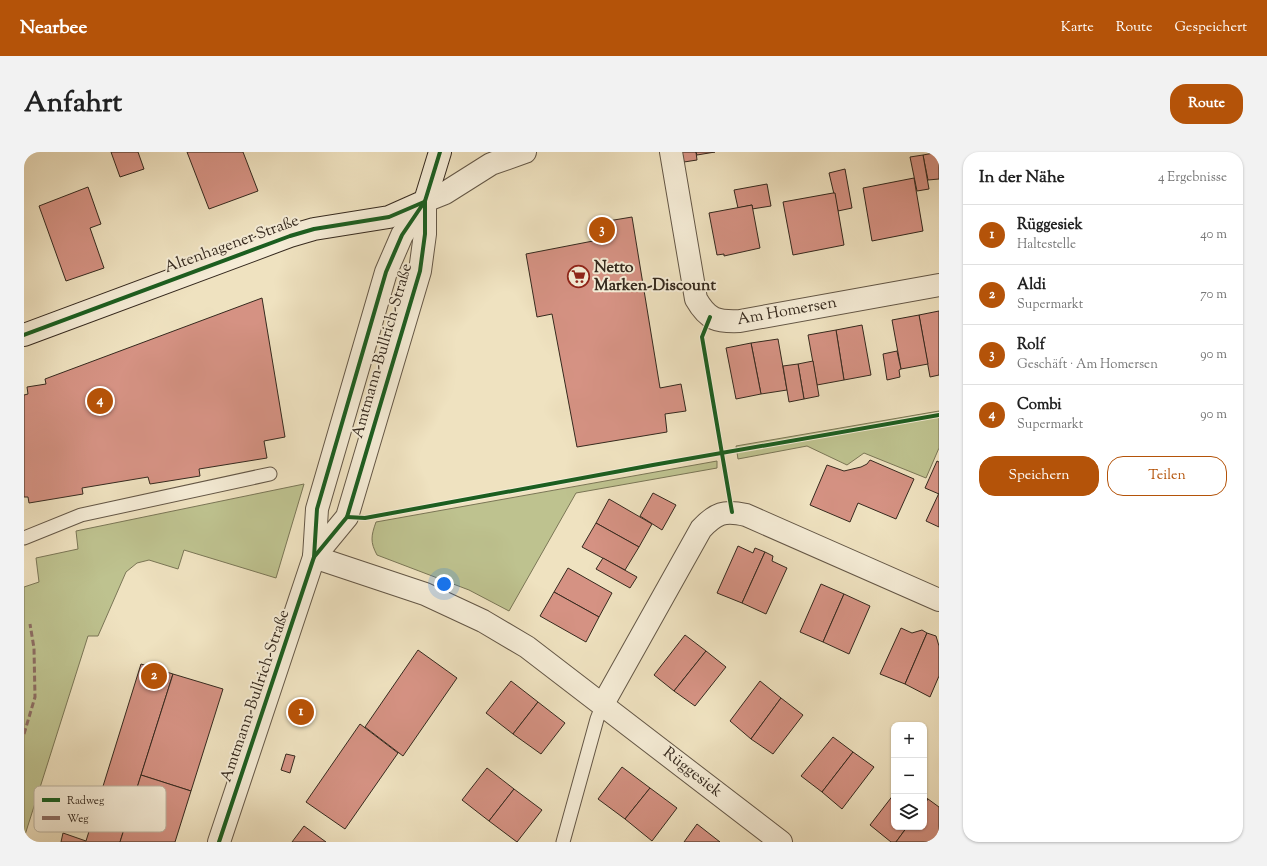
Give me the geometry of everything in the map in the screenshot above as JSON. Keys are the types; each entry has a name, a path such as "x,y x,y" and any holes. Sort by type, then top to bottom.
{"street":[{"path":"425,201 440,152"},
{"path":"425,201 445,193 491,164 525,152"},
{"name":"Am Homersen","path":"671,152 696,299 702,309 717,320 740,321 939,285"},
{"name":"Altenhagener Straße","path":"24,335 290,236 325,226 389,217 425,201"},
{"name":"Amtmann-Bullrich-Straße","path":"314,557 347,516 420,271 426,234 425,201"},
{"name":"Amtmann-Bullrich-Straße","path":"219,842 314,557 317,509 386,272 402,235 425,201"},
{"path":"603,704 701,529 718,514 732,512 746,515 939,600"},
{"name":"Rüggesiek","path":"314,557 425,594 460,609 527,647 781,842"}],"lane":[{"path":"24,538 81,515 270,474"},
{"path":"563,842 597,719 603,704"}],"green space":[{"path":"939,411 939,448 926,478 864,453 847,465 807,446 738,459 736,446"},
{"path":"717,461 717,468 576,493 509,611 469,590 377,555 372,543 372,535 376,522"},
{"path":"304,484 276,578 184,550 178,569 149,560 137,563 126,572 98,636 88,636 40,786 34,786 34,806 24,838 24,587 39,582 36,558 78,549 76,531"}],"building":[{"path":"111,152 138,152 144,169 120,177"},
{"path":"187,152 243,152 258,191 209,209"},
{"path":"682,152 696,152 697,160 684,162"},
{"path":"696,152 715,152 697,155"},
{"path":"939,152 939,179 928,180 923,155"},
{"path":"923,155 929,189 917,191 910,157"},
{"path":"845,169 852,208 838,211 829,173"},
{"path":"914,178 923,231 872,241 863,188"},
{"path":"767,184 771,206 752,209 752,205 738,208 734,190"},
{"path":"88,187 101,224 90,228 104,268 66,281 39,206"},
{"path":"835,193 844,245 793,255 783,202"},
{"path":"752,205 760,248 724,256 724,254 717,255 709,213"},
{"path":"632,217 660,388 681,384 686,411 665,414 667,432 577,447 552,314 537,317 526,254 593,241 590,224"},
{"path":"262,298 285,437 264,441 267,458 199,469 200,476 150,484 148,477 82,488 83,494 29,503 28,497 24,497 24,395 28,394 27,387 46,384 45,379"},
{"path":"939,311 939,375 930,377 919,315"},
{"path":"919,315 928,364 901,369 892,320"},
{"path":"862,325 871,375 844,380 836,330"},
{"path":"836,330 844,380 817,385 808,335"},
{"path":"778,339 787,390 761,394 751,343"},
{"path":"751,343 761,394 736,399 726,348"},
{"path":"897,351 901,369 899,370 900,377 887,380 883,354"},
{"path":"813,361 819,396 804,399 798,364"},
{"path":"798,364 804,399 789,402 783,366"},
{"path":"870,460 914,479 896,519 858,503 850,522 810,505 827,465 844,471 861,467 867,464"},
{"path":"937,461 939,462 939,494 925,488"},
{"path":"653,493 676,505 662,530 640,516"},
{"path":"939,493 939,527 926,521"},
{"path":"609,499 652,524 639,547 596,523"},
{"path":"596,523 639,547 625,570 582,547"},
{"path":"738,546 753,553 755,548 765,552 742,603 717,593"},
{"path":"765,552 773,556 772,561 787,568 766,614 742,603"},
{"path":"603,558 637,577 630,588 596,569"},
{"path":"568,568 612,593 599,617 554,592"},
{"path":"821,584 844,594 823,642 800,632"},
{"path":"554,592 599,617 586,642 540,616"},
{"path":"844,594 870,606 849,654 823,642"},
{"path":"901,628 912,633 922,630 927,633 905,684 880,674"},
{"path":"927,633 936,636 939,646 939,676 930,697 905,684"},
{"path":"685,635 706,651 674,691 654,675"},
{"path":"418,650 457,678 403,756 365,727"},
{"path":"706,651 726,667 695,706 674,691"},
{"path":"141,664 173,674 138,786 103,786"},
{"path":"173,674 223,689 191,791 141,775"},
{"path":"511,681 538,702 513,734 486,713"},
{"path":"760,681 781,698 751,739 730,721"},
{"path":"781,698 803,715 773,754 751,739"},
{"path":"538,702 565,723 541,754 513,734"},
{"path":"360,724 398,753 345,829 306,802"},
{"path":"833,737 853,752 822,792 801,776"},
{"path":"853,752 874,767 842,809 822,792"},
{"path":"286,754 295,756 290,773 281,770"},
{"path":"622,767 650,788 625,819 598,799"},
{"path":"487,768 514,789 489,821 462,800"},
{"path":"141,775 191,791 175,842 120,842 123,832 166,832 166,786 138,786"},
{"path":"650,788 677,808 652,841 625,819"},
{"path":"514,789 542,810 517,842 489,821"},
{"path":"891,798 891,830 905,830 896,842 891,842 870,825"},
{"path":"928,799 939,807 939,839 936,842 896,842 905,830 927,830"},
{"path":"697,824 720,842 684,842"},
{"path":"304,826 326,842 292,842"},
{"path":"89,832 123,832 120,842 61,842 63,833 86,841"}],"marked path":[{"path":"24,734 35,697 34,648 30,624"}],"cycle path":[{"path":"314,557 347,517 420,271 425,234 425,201 440,152"},
{"path":"219,842 314,557 317,509 386,272 402,235 425,201"},
{"path":"24,335 290,236 314,229 389,217 424,202"},
{"path":"710,317 702,337 732,512"},
{"path":"347,517 365,518 653,465 939,415"}],"place":[{"name":"Rolf","path":"602,230"},
{"name":"Netto Marken-Discount","path":"578,277"},
{"name":"Combi","path":"100,401"},
{"name":"Aldi","path":"154,676"},
{"name":"Rüggesiek","path":"301,712"}]}
